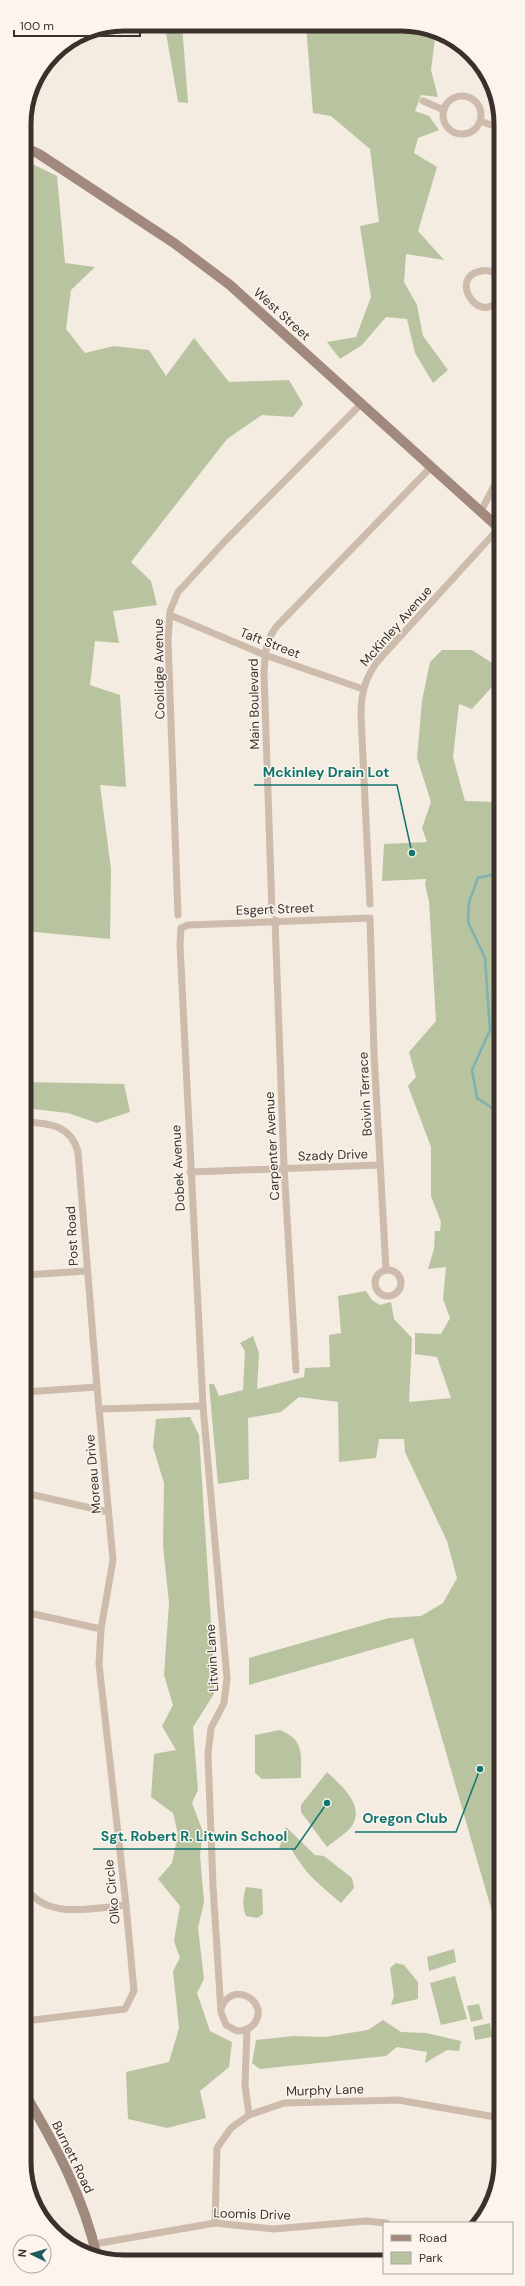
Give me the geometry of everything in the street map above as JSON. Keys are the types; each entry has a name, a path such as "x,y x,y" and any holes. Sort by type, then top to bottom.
{"main road":[{"name":"West Street","path":"31,150 39,154 192,256 230,285 494,523"},
{"name":"Burnett Road","path":"31,2105 71,2176 95,2250"}],"street":[{"path":"468,96 479,106 481,114 480,121 476,128 469,133 457,134 446,126 443,119 444,110 453,98 468,96"},
{"path":"423,101 444,110"},
{"path":"480,121 494,126"},
{"path":"494,273 480,271 469,280 466,289 469,298 481,306 490,306 494,303"},
{"name":"Coolidge Avenue","path":"178,915 168,640 170,615 178,592 226,540 362,403"},
{"name":"Main Boulevard","path":"272,912 265,655 270,637 277,626 432,466"},
{"path":"481,511 494,486"},
{"name":"McKinley Avenue","path":"370,904 361,716 363,689 377,662 494,535"},
{"name":"Taft Street","path":"170,615 265,655 363,689"},
{"name":"Esgert Street","path":"181,928 188,925 275,920 370,918"},
{"name":"Boivin Terrace","path":"370,918 380,1165 386,1270"},
{"name":"Carpenter Avenue","path":"275,920 284,1169 296,1370"},
{"name":"Dobek Avenue","path":"181,928 180,945 190,1172 203,1406"},
{"name":"Post Road","path":"31,1123 51,1125 61,1128 72,1137 77,1147 80,1162 86,1271 97,1386"},
{"name":"Szady Drive","path":"190,1172 380,1165"},
{"path":"31,1275 86,1271"},
{"path":"31,1392 97,1386"},
{"name":"Moreau Drive","path":"97,1386 113,1560 101,1629"},
{"path":"99,1409 203,1406"},
{"name":"Litwin Lane","path":"203,1406 227,1678 224,1703 211,1728 208,1754 213,1886 221,2009"},
{"path":"31,1494 108,1512"},
{"path":"31,1613 101,1629"},
{"name":"Olko Circle","path":"31,2020 125,2009 134,1991 99,1664 101,1629"},
{"path":"31,1893 47,1906 75,1909 126,1905"},
{"path":"242,1994 252,1999 257,2006 258,2014 256,2021 247,2029 237,2031 228,2027 222,2019 221,2009 224,2002 234,1995 242,1994"},
{"path":"247,2029 245,2085 249,2115"},
{"name":"Murphy Lane","path":"215,2223 218,2148 231,2128 249,2115 284,2103 398,2100 494,2117"},
{"name":"Loomis Drive","path":"94,2244 215,2223 274,2229 366,2221 383,2223"}],"green space":[{"path":"166,31 183,31 188,103 178,102"},
{"path":"306,31 407,31 438,38 435,38 431,70 438,97 421,95 415,111 429,116 439,130 418,138 414,153 437,167 418,231 444,260 406,254 404,282 417,305 423,336 448,370 433,383 415,353 407,319 386,317 362,345 340,359 327,342 356,337 371,297 360,226 379,222 370,149 331,116 313,113"},
{"path":"31,163 57,176 65,263 95,267 71,290 66,329 85,353 114,346 149,350 166,376 194,338 229,382 289,380 303,404 293,417 262,415 227,439 131,562 151,581 157,605 113,611 119,643 95,641 90,685 120,695 126,787 100,785 111,869 110,939 31,932"},
{"path":"442,650 472,650 494,664 494,685 472,709 459,704 453,757 465,801 494,802 494,1919 413,1638 249,1685 249,1658 389,1618 421,1616 443,1603 457,1578 447,1541 405,1452 404,1439 379,1439 376,1458 339,1462 338,1402 299,1397 281,1412 248,1418 249,1479 218,1484 209,1384 214,1384 219,1396 243,1390 245,1351 240,1343 253,1336 259,1353 257,1389 304,1377 305,1368 330,1367 329,1335 341,1333 338,1296 366,1291 372,1300 380,1305 391,1302 394,1319 412,1338 409,1402 451,1398 437,1357 415,1354 415,1333 441,1334 450,1318 443,1299 446,1267 428,1269 434,1249 435,1231 440,1231 441,1222 431,1196 431,1147 408,1086 416,1077 409,1052 436,1021 429,901 425,885 426,879 382,881 384,844 427,842 422,828 431,802 417,758 422,701 430,662"},
{"path":"31,1082 124,1084 130,1112 97,1123 68,1113 31,1109"},
{"path":"190,1417 199,1435 214,1669 214,1694 193,1727 198,1790 192,1803 203,1832 200,1855 204,1902 198,1928 204,1979 197,1993 210,2031 232,2042 229,2067 200,2091 206,2118 167,2128 128,2119 126,2072 169,2062 179,2028 173,1971 180,1958 174,1941 180,1906 158,1879 172,1863 178,1834 173,1813 151,1797 154,1754 176,1750 162,1726 173,1705 164,1675 169,1603 163,1546 164,1483 153,1447 156,1419"},
{"path":"280,1730 294,1738 298,1744 301,1755 301,1778 262,1779 255,1773 255,1735"},
{"path":"327,1772 349,1795 353,1802 356,1816 351,1827 327,1847 301,1812 301,1805"},
{"path":"286,1827 315,1855 324,1856 352,1878 354,1888 341,1903 307,1872 291,1848 279,1849"},
{"path":"246,1887 262,1889 263,1914 257,1918 246,1916 243,1902"},
{"path":"454,1949 456,1962 429,1971 427,1957"},
{"path":"396,1963 404,1965 418,1982 418,1999 391,2005 394,1996 390,1968"},
{"path":"455,1976 467,2019 441,2025 430,1983"},
{"path":"479,2004 483,2019 471,2022 467,2006"},
{"path":"383,2020 401,2032 426,2033 461,2041 459,2051 447,2050 425,2063 427,2052 397,2047 386,2056 260,2069 252,2063 256,2040 293,2036 325,2037 368,2030"},
{"path":"490,2023 492,2037 475,2040 473,2027"}],"waterway":[{"path":"494,874 478,878 469,902 468,922 485,958 490,1030 472,1070 477,1098 494,1109"}],"place":[{"name":"Mckinley Drain Lot","path":"412,853"},
{"name":"Oregon Club","path":"480,1769"},
{"name":"Sgt. Robert R. Litwin School","path":"327,1803"}]}
